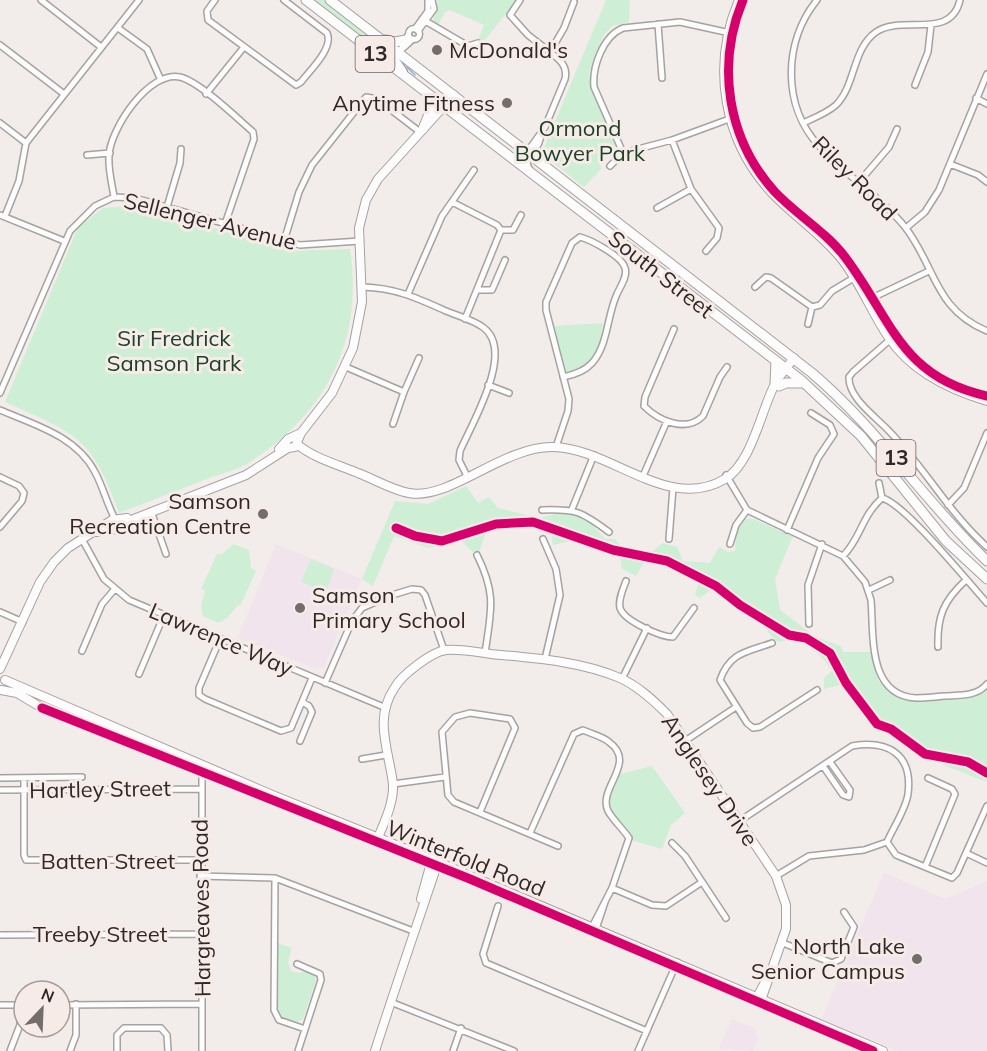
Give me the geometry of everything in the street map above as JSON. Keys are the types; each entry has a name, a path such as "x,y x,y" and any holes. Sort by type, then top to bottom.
{"highway":[{"name":"South Street","path":"330,0 836,393 892,453 956,531 987,561"},
{"name":"South Street","path":"309,2 804,383 861,436 939,532 987,579"},
{"path":"380,39 395,42 409,38"},
{"path":"421,131 431,109 431,97"},
{"path":"516,143 533,144"},
{"path":"776,361 776,387 794,382 804,383"}],"street":[{"path":"41,0 101,47"},
{"path":"64,241 2,216 20,181 26,143 139,0"},
{"path":"215,0 206,16 288,82 296,85 301,82 328,46 329,38 327,33 284,0"},
{"path":"430,0 434,9 416,30 410,30 409,38 396,59 399,65 423,85 431,97"},
{"path":"512,159 522,160 535,151 566,75 563,64 528,35 510,15 520,0"},
{"path":"741,0 730,31 727,66 732,121 755,166 776,192 837,248 892,338 914,365 937,382 987,402"},
{"name":"Riley Road","path":"817,0 800,28 790,68 792,93 803,123 818,146 906,228 929,271 956,313 969,324 987,331"},
{"path":"803,123 837,103 862,48 875,32 894,25 931,25 947,21 954,15 960,0"},
{"path":"550,52 564,27 574,1"},
{"path":"424,21 468,46 478,43"},
{"path":"623,153 594,87 593,76 609,38 615,31 680,22 730,31"},
{"path":"658,24 662,78"},
{"path":"915,85 928,52 931,25"},
{"path":"117,28 147,49 160,78"},
{"path":"409,38 418,37 416,30"},
{"path":"0,45 64,94"},
{"path":"364,45 385,55 398,53"},
{"path":"206,94 244,47"},
{"path":"906,228 933,201 987,74"},
{"path":"114,197 110,153 120,123 151,83 160,78 181,77 253,132 254,139 225,224"},
{"path":"0,669 44,576 63,553 114,521 151,511 246,475 292,444 302,433 332,393 346,367 358,329 363,287 361,214 369,193 452,94"},
{"path":"284,241 299,192 312,165 366,98 377,99 421,131"},
{"path":"976,99 987,104"},
{"path":"610,166 623,153 732,121"},
{"path":"0,123 26,143"},
{"path":"859,183 889,147 897,129"},
{"path":"537,178 528,167 533,144 541,134"},
{"path":"672,140 691,189 719,228 717,238 706,251"},
{"path":"167,207 180,163 181,149"},
{"path":"87,155 110,153"},
{"path":"950,164 978,175 987,182"},
{"path":"408,294 442,216 474,170"},
{"path":"657,208 691,189"},
{"name":"Sellenger Avenue","path":"0,393 64,241 80,218 114,197 135,198 300,245 360,241"},
{"path":"452,202 497,225 501,230"},
{"path":"501,230 513,230 521,215"},
{"path":"465,319 501,230"},
{"path":"556,447 568,411 569,399 563,377 546,309 546,302 572,243 580,237 592,240 621,261 625,268 625,277 609,311 603,343 598,355 590,365 563,377"},
{"path":"477,290 492,290 505,260"},
{"path":"870,299 929,271"},
{"path":"812,307 820,304 832,291 856,276"},
{"path":"755,287 766,277 771,278 812,307"},
{"path":"363,287 389,288 408,294 484,328 495,343 496,362 460,451 459,460 467,476"},
{"path":"808,324 812,307"},
{"path":"674,329 645,397 644,406 652,414 682,426 698,421 703,416 720,377 727,368"},
{"path":"892,338 852,372 849,386 896,438 948,506 987,548"},
{"path":"892,338 917,362 940,379 987,396"},
{"path":"393,424 418,358"},
{"path":"292,444 407,497 435,495 449,488 451,484 511,454 529,449 556,447 594,455 673,488 690,489 712,483 728,475 741,462 776,387 796,360"},
{"path":"346,367 404,392"},
{"path":"488,385 508,393"},
{"path":"0,410 55,433 76,447 94,470 114,521"},
{"path":"788,530 818,458 834,434 830,425 811,413"},
{"path":"643,476 667,421"},
{"path":"948,506 964,488 987,433"},
{"path":"572,509 594,455"},
{"path":"728,475 747,510 822,544 843,556 858,570 869,590 878,672 891,689 915,698 969,695 981,690 987,684"},
{"path":"0,477 19,486 24,493 22,501 0,527"},
{"path":"879,483 882,498 906,514 987,603"},
{"path":"669,539 673,488"},
{"path":"843,556 851,547 866,513 882,498"},
{"path":"542,510 572,509 589,517 609,532"},
{"path":"730,544 736,525 747,510"},
{"path":"151,511 166,554"},
{"name":"Lawrence Way","path":"82,539 104,579 114,590 129,600 386,708"},
{"path":"543,539 556,569 560,595 545,659"},
{"path":"809,624 808,585 822,544"},
{"path":"477,555 488,574 493,600 485,653"},
{"path":"626,580 620,603 621,611 626,617 665,637 673,637 694,608"},
{"path":"869,590 890,580"},
{"path":"938,647 940,613 950,594 966,580"},
{"path":"325,683 352,621 362,608 369,603 412,589 421,590 425,595 444,650 417,664 395,686 386,708 383,734 393,784 392,797 375,839"},
{"path":"82,651 102,604 114,590"},
{"path":"0,612 23,622"},
{"path":"139,674 164,615"},
{"path":"1,690 23,622"},
{"path":"622,679 647,628"},
{"path":"220,639 199,688 199,695 203,699 281,731 291,728 312,678"},
{"path":"772,643 735,656 725,665 720,680 736,707 753,729 760,727 817,690"},
{"name":"Anglesey Drive","path":"444,650 545,659 601,671 622,679 654,701 685,741 776,876 786,905 783,943 770,975 765,979 758,1000"},
{"name":"Winterfold Road","path":"3,678 202,769"},
{"name":"Winterfold Road","path":"1,690 17,693 33,704 435,862 676,964 873,1051"},
{"path":"300,741 312,712 309,706 302,702"},
{"path":"685,741 736,707"},
{"path":"480,812 514,733 512,721 470,713 455,717 442,732 444,777 448,795 454,802 558,846"},
{"path":"530,833 574,734 583,730 609,741 618,751 621,766 607,798 608,811 629,838 612,888 594,929"},
{"path":"738,822 852,746 873,742 893,751 902,761 907,772 908,796 886,842 864,850 809,856 776,876"},
{"path":"362,759 386,755"},
{"path":"823,766 843,795 849,797 850,790 830,762"},
{"name":"Hargreaves Road","path":"202,769 200,789 202,1051"},
{"name":"Hartley Street","path":"0,778 82,777"},
{"path":"393,784 444,777"},
{"name":"Batten Street","path":"24,778 26,860 200,860"},
{"path":"925,867 955,794 952,789 928,778"},
{"name":"Hartley Street","path":"0,790 200,789"},
{"path":"886,842 896,855 952,878 957,873 987,806"},
{"path":"672,843 685,856 726,918"},
{"path":"966,854 987,863"},
{"path":"375,1051 393,1003 421,906 421,898 435,862"},
{"path":"201,876 275,878 413,931"},
{"path":"275,878 274,1010 279,1020 305,1029"},
{"path":"612,888 652,905 666,906 702,882"},
{"path":"498,906 483,954 486,963 647,1031"},
{"path":"783,943 831,963 841,959 854,927 844,912"},
{"name":"Treeby Street","path":"0,935 201,934"},
{"path":"297,964 320,974 298,1051"},
{"path":"638,1051 676,964"},
{"name":"Winterfold Road","path":"758,1000 883,1051"},
{"path":"393,1003 461,1028 506,1050 514,1051"},
{"path":"72,1004 202,1004"},
{"path":"70,1051 76,1035 76,1004"},
{"path":"117,1051 117,1035 124,1028 161,1028 167,1035 168,1051"},
{"path":"453,1051 461,1028"}],"shaded area":[{"name":"Samson Primary School","path":"276,544 362,579 324,667 316,669 238,638"},
{"name":"North Lake Senior Campus","path":"884,873 945,899 987,881 987,1051 899,1051 821,1020"},
{"path":"732,1019 757,1030 755,1035 759,1036 753,1051 719,1048"}],"green space":[{"path":"315,0 325,0 392,53 370,46"},
{"path":"438,0 517,0 480,46 478,40 484,25 450,10 445,12 438,25 433,22"},
{"name":"Ormond Bowyer Park","path":"606,0 630,0 629,22 612,26 603,36 589,73 592,89 615,146 612,154 600,163 601,169 584,187 546,157 544,148"},
{"name":"Sir Fredrick Samson Park","path":"133,206 170,214 288,251 350,249 353,282 351,314 345,343 334,371 319,397 300,420 277,442 237,469 119,513 100,468 90,452 65,431 5,402 78,227 103,208"},
{"path":"603,323 594,355 583,365 566,372 553,326"},
{"path":"466,486 478,503 489,497 498,508 540,518 567,511 589,521 605,539 615,539 620,546 650,553 663,543 677,547 683,561 710,563 719,547 728,552 735,551 736,532 745,519 753,519 793,536 775,579 780,610 816,637 841,646 843,652 871,652 878,681 905,699 927,700 977,696 987,687 987,782 931,760 868,723 854,705 843,684 824,689 824,678 832,671 809,647 794,641 778,642 768,632 768,624 728,603 712,589 700,598 695,595 699,581 645,560 636,576 622,569 620,553 571,541 553,545 551,533 523,523 486,532 480,550 473,552 459,539 429,548 394,536 373,586 362,579 395,501 428,504"},
{"path":"234,544 249,550 251,568 256,571 240,606 238,605 227,618 218,623 203,616 201,607 205,590 201,589 217,554 221,555"},
{"path":"311,559 334,569 326,592 301,582"},
{"path":"652,766 685,813 671,825 662,849 634,841 611,810 609,799 620,774"},
{"path":"278,943 292,948 288,962 291,971 299,973 306,971 314,975 316,980 303,1019 297,1022 283,1018 278,1009"}],"waterway":[{"path":"407,67 415,75"}],"cycle path":[{"path":"743,0 730,50 731,100 746,149 759,171 775,192 845,257 901,343 916,360 935,375 958,387 987,396"},
{"path":"396,528 415,536 442,541 496,524 533,522 613,550 667,561 716,586 740,605 789,635 806,638 830,653 846,683 877,724 891,729 925,754 968,762 987,773"},
{"path":"42,708 470,879 873,1051"}],"place":[{"name":"McDonald's","path":"437,50"},
{"name":"Anytime Fitness","path":"507,103"},
{"name":"Samson Recreation Centre","path":"263,514"},
{"name":"Samson Primary School","path":"300,608"},
{"name":"North Lake Senior Campus","path":"917,959"}]}
